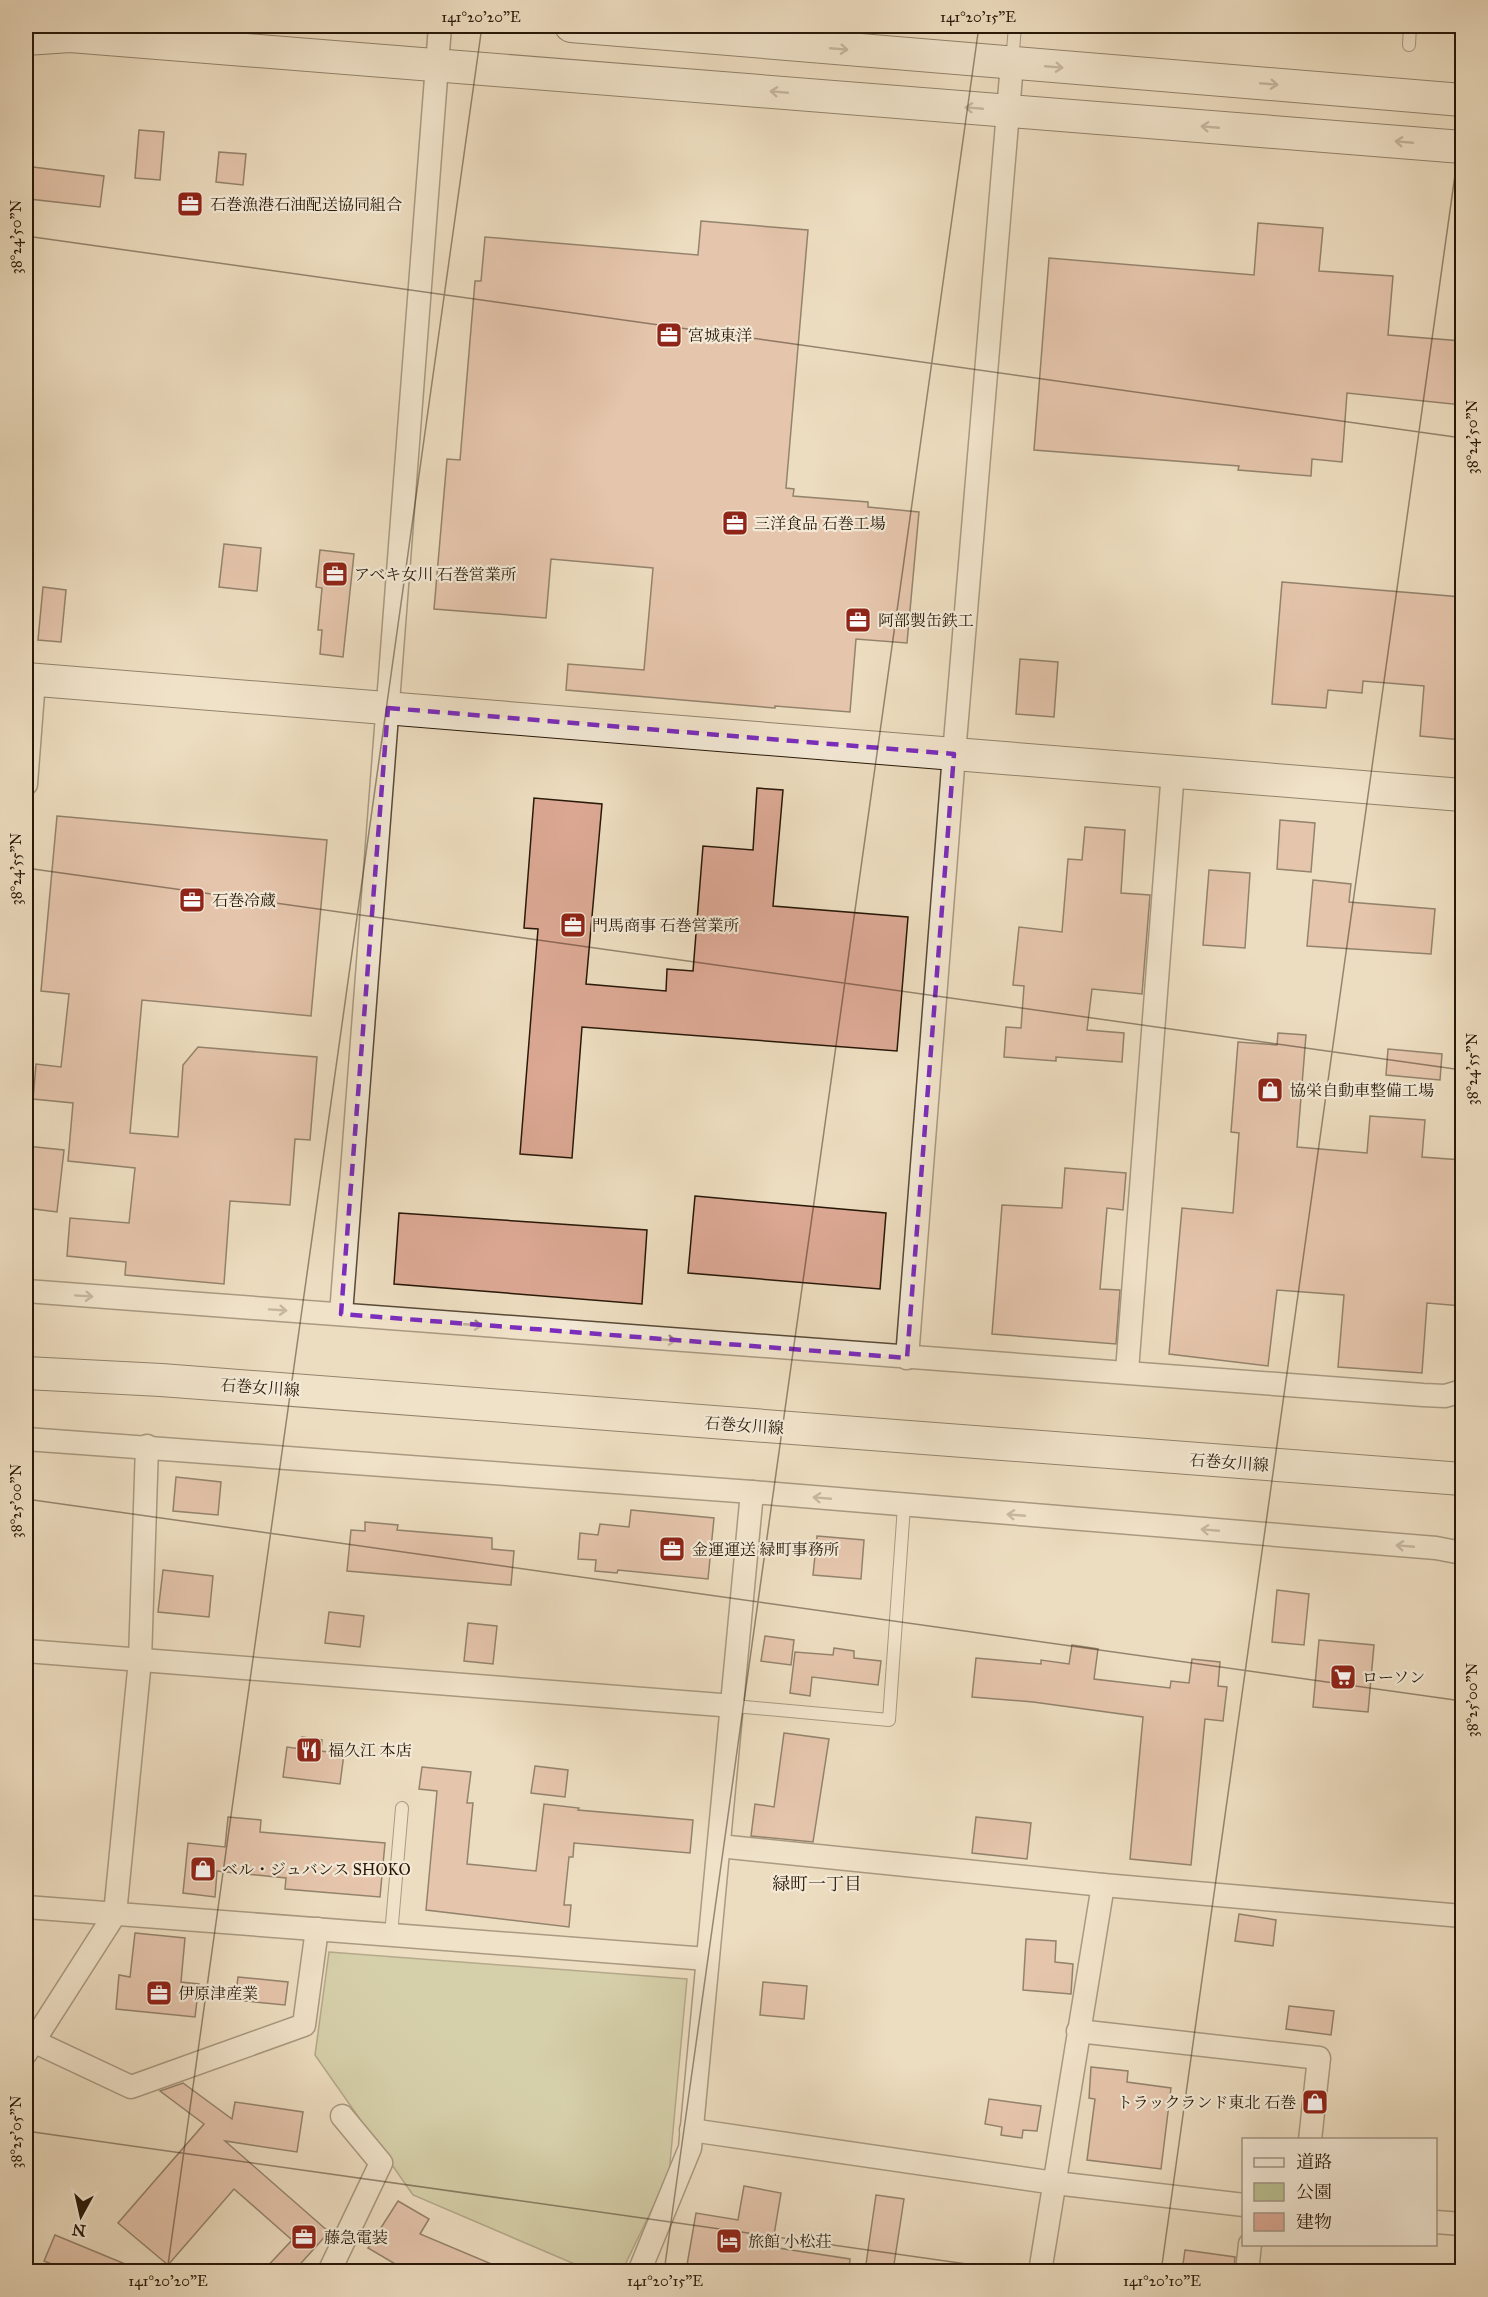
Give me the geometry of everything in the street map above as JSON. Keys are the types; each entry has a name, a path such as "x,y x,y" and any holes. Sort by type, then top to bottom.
{"street":[{"path":"341,1314 440,26"},
{"path":"571,26 1462,100"},
{"path":"26,39 70,36 1462,147"},
{"path":"907,1358 954,754 1012,64"},
{"path":"26,784 30,679 1462,795"},
{"path":"1127,1371 1173,771"},
{"path":"26,1291 907,1358 1127,1371 1423,1395 1445,1396 1462,1391"},
{"name":"石巻女川線","path":"26,1372 161,1380 1462,1479"},
{"path":"26,1439 147,1446 752,1492 1436,1548 1462,1553"},
{"path":"147,1446 140,1660 115,1914 29,2047 132,2087 304,2025 317,1929"},
{"path":"639,2271 690,2148 707,1959 734,1706 752,1492"},
{"path":"26,1651 734,1706"},
{"path":"719,1846 1103,1885 1462,1917"},
{"path":"1040,2271 1103,1885"},
{"path":"26,1907 707,1959"},
{"path":"1078,2031 1319,2058 1310,2138"},
{"path":"329,2271 381,2163 342,2116"},
{"path":"692,2130 1055,2183 1242,2205"},
{"path":"1437,2222 1462,2224"},
{"path":"1247,2271 1250,2246"}],"lane":[{"path":"1012,64 1015,26"},
{"path":"1409,45 1410,26"},
{"path":"734,1706 889,1720 904,1506"},
{"path":"391,1935 402,1808"}],"highlighted area":[{"path":"388,708 954,754 907,1358 341,1314"}],"green space":[{"path":"329,1952 687,1979 669,2174 622,2271 591,2271 413,2195 315,2055"}],"building":[{"path":"139,130 164,132 160,180 135,178"},
{"path":"219,152 246,154 243,185 216,182"},
{"path":"33,167 104,176 100,207 29,199"},
{"path":"701,221 808,230 786,488 794,489 793,496 868,502 868,507 919,512 907,643 856,639 850,712 775,706 775,708 566,690 568,664 644,670 653,568 551,559 546,618 434,609 447,459 460,460 475,281 481,281 485,237 698,255"},
{"path":"1258,223 1323,228 1319,271 1393,276 1388,335 1462,341 1462,405 1347,393 1342,462 1312,459 1311,476 1238,470 1239,466 1034,450 1049,258 1254,275"},
{"path":"224,544 261,548 257,591 219,587"},
{"path":"320,550 354,554 343,657 320,654 322,630 318,630 322,588 316,587"},
{"path":"1282,582 1462,597 1462,740 1420,736 1424,686 1363,681 1362,693 1328,690 1326,708 1272,704"},
{"path":"43,587 66,590 61,642 38,640"},
{"path":"1020,659 1058,662 1054,717 1016,714"},
{"path":"757,788 783,790 773,906 908,917 897,1051 582,1027 572,1158 520,1154 538,929 524,928 534,798 602,804 586,984 666,991 667,969 693,971 703,846 753,850"},
{"path":"57,816 327,840 311,1016 142,1000 130,1133 178,1137 183,1065 198,1047 317,1057 310,1140 295,1139 290,1205 230,1201 224,1284 125,1275 126,1262 67,1256 70,1218 129,1223 135,1168 68,1161 73,1103 33,1099 36,1064 61,1067 69,994 41,991"},
{"path":"1280,820 1315,823 1311,872 1277,869"},
{"path":"1085,827 1125,830 1121,893 1150,895 1142,994 1092,989 1087,1030 1124,1033 1122,1062 1056,1057 1056,1061 1004,1057 1006,1027 1021,1028 1024,986 1013,985 1019,927 1062,932 1068,859 1082,860"},
{"path":"1209,870 1250,873 1245,948 1203,945"},
{"path":"1313,880 1351,884 1349,902 1435,909 1431,954 1307,946"},
{"path":"1278,1033 1306,1035 1297,1147 1367,1153 1370,1116 1425,1120 1422,1157 1462,1160 1458,1231 1462,1232 1462,1306 1427,1303 1422,1373 1338,1367 1344,1295 1277,1290 1268,1366 1169,1354 1182,1208 1233,1213 1239,1133 1231,1132 1238,1042 1277,1045"},
{"path":"1388,1049 1442,1054 1440,1080 1386,1075"},
{"path":"26,1146 64,1150 57,1212 26,1208"},
{"path":"1065,1168 1126,1173 1123,1210 1107,1208 1100,1289 1120,1290 1116,1344 992,1334 1002,1205 1062,1208"},
{"path":"695,1196 886,1213 880,1289 688,1273"},
{"path":"399,1213 647,1230 642,1304 394,1284"},
{"path":"176,1477 221,1482 218,1515 173,1511"},
{"path":"631,1510 714,1518 708,1579 618,1570 617,1573 595,1571 596,1560 578,1559 580,1533 598,1535 600,1524 629,1527"},
{"path":"365,1522 398,1525 397,1530 492,1538 492,1549 514,1551 511,1585 347,1571 351,1530 365,1531"},
{"path":"817,1536 864,1540 861,1579 813,1575"},
{"path":"163,1570 213,1576 209,1617 158,1612"},
{"path":"1277,1590 1309,1594 1304,1645 1272,1642"},
{"path":"329,1612 364,1616 360,1647 325,1643"},
{"path":"468,1623 497,1626 493,1664 464,1661"},
{"path":"765,1636 794,1640 791,1665 761,1661"},
{"path":"1319,1640 1374,1645 1368,1712 1313,1707"},
{"path":"1072,1645 1098,1649 1094,1679 1170,1688 1171,1681 1189,1683 1192,1659 1220,1662 1218,1686 1227,1687 1223,1721 1205,1719 1191,1865 1130,1859 1143,1717 1033,1702 972,1697 976,1658 1041,1664 1041,1660 1069,1664"},
{"path":"834,1648 854,1651 854,1658 881,1661 878,1685 812,1677 810,1696 790,1693 795,1652 833,1655"},
{"path":"784,1733 829,1739 813,1842 751,1836 755,1804 774,1807"},
{"path":"302,1737 322,1740 321,1751 344,1754 340,1784 283,1777 287,1747 301,1749"},
{"path":"535,1766 568,1770 565,1797 531,1793"},
{"path":"422,1767 471,1772 467,1803 473,1803 467,1864 536,1871 544,1804 579,1808 578,1810 693,1820 690,1853 574,1843 573,1857 569,1857 564,1905 571,1905 569,1927 426,1910 437,1791 419,1789"},
{"path":"228,1817 261,1820 260,1832 385,1843 380,1897 285,1889 286,1878 217,1871 215,1897 183,1893 188,1843 225,1847"},
{"path":"976,1817 1031,1823 1027,1859 972,1853"},
{"path":"1239,1914 1276,1920 1273,1946 1235,1941"},
{"path":"135,1933 185,1938 181,1982 199,1984 195,2017 116,2009 119,1975 130,1977"},
{"path":"1026,1939 1056,1941 1055,1962 1073,1964 1071,1994 1023,1990"},
{"path":"238,1977 288,1982 285,2005 235,2000"},
{"path":"763,1982 807,1986 804,2019 760,2015"},
{"path":"1289,2006 1334,2011 1331,2035 1286,2029"},
{"path":"1091,2067 1128,2071 1127,2082 1171,2088 1161,2169 1087,2160 1095,2099 1089,2098"},
{"path":"183,2083 232,2119 235,2102 303,2112 297,2152 225,2141 329,2232 294,2271 263,2271 292,2240 234,2189 168,2265 118,2223 204,2124 160,2091"},
{"path":"989,2099 1041,2106 1037,2131 1023,2130 1022,2138 1001,2135 1002,2127 985,2124"},
{"path":"744,2186 781,2193 772,2247 850,2259 849,2271 722,2271 687,2265 696,2213 738,2220"},
{"path":"876,2195 904,2199 893,2271 865,2271"},
{"path":"398,2201 429,2219 420,2234 508,2271 407,2271 368,2248"},
{"path":"55,2235 142,2271 69,2271 44,2261"},
{"path":"1185,2250 1235,2257 1234,2271 1182,2271"}],"place":[{"name":"石巻漁港石油配送協同組合","path":"190,204"},
{"name":"宮城東洋","path":"669,335"},
{"name":"三洋食品 石巻工場","path":"735,523"},
{"name":"アベキ女川 石巻営業所","path":"335,574"},
{"name":"阿部製缶鉄工","path":"858,620"},
{"name":"石巻冷蔵","path":"192,900"},
{"name":"門馬商事 石巻営業所","path":"573,925"},
{"name":"協栄自動車整備工場","path":"1270,1090"},
{"name":"金運運送 緑町事務所","path":"672,1549"},
{"name":"ローソン","path":"1343,1677"},
{"name":"福久江 本店","path":"309,1750"},
{"name":"ベル・ジュバンス SHOKO","path":"203,1869"},
{"name":"伊原津産業","path":"159,1993"},
{"name":"トラックランド東北 石巻","path":"1315,2102"},
{"name":"藤急電装","path":"304,2237"},
{"name":"旅館 小松荘","path":"729,2241"}],"district":[{"name":"緑町一丁目","path":"817,1884"}]}
